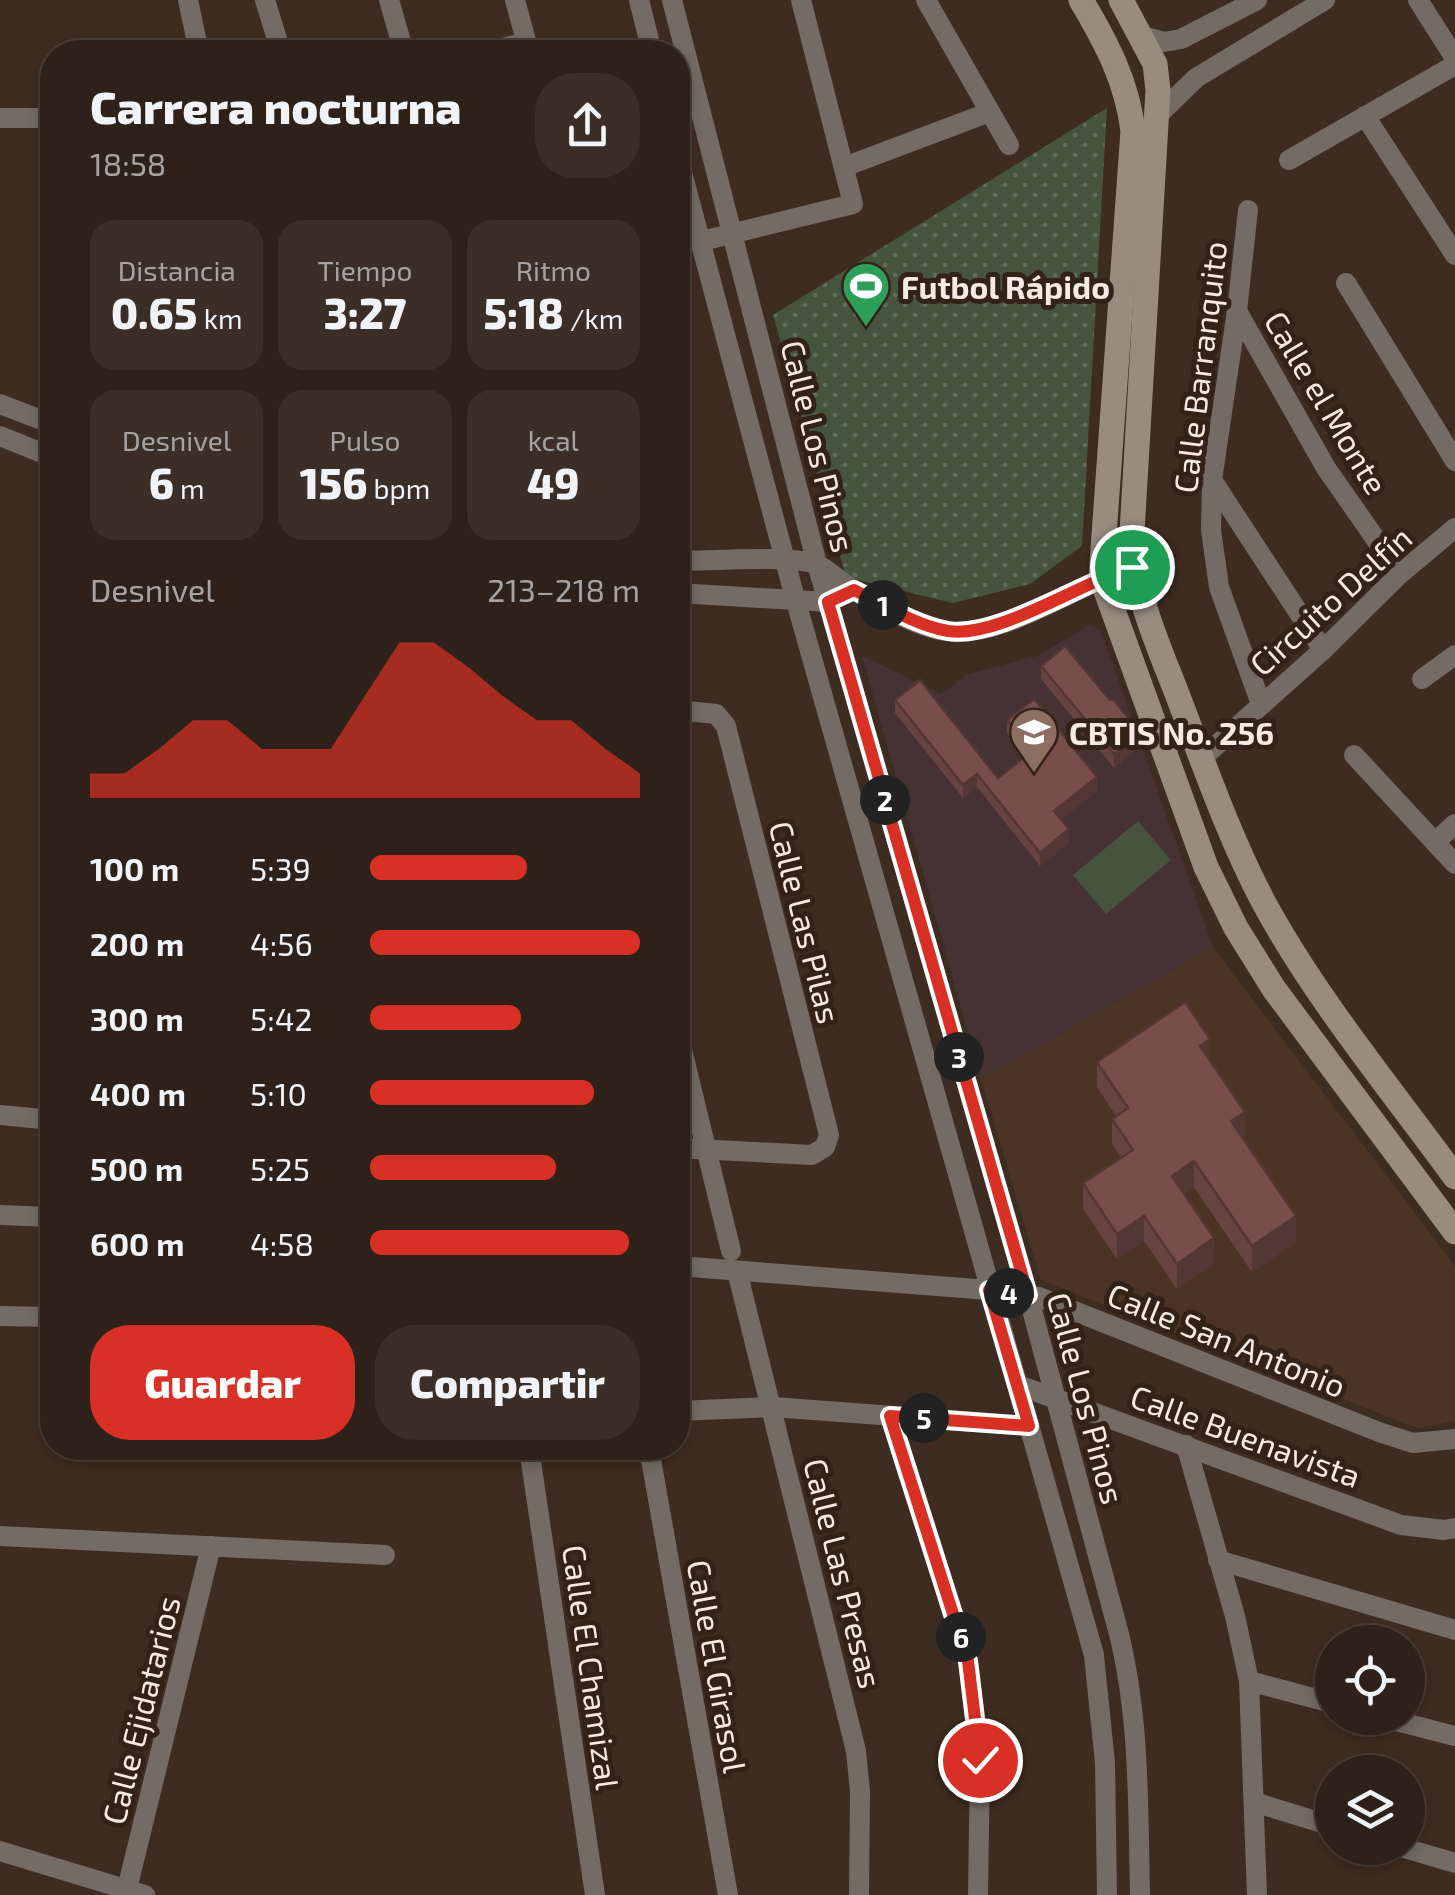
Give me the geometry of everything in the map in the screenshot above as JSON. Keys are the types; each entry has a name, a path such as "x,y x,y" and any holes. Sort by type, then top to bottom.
{"street":[{"path":"188,0 196,40"},
{"path":"266,0 277,40"},
{"path":"389,0 401,40"},
{"path":"514,0 526,40"},
{"path":"639,0 649,40"},
{"name":"Calle Los Pinos","path":"672,0 683,40"},
{"path":"698,242 853,204 801,0"},
{"path":"926,0 1009,145"},
{"path":"1082,0 1119,70 1130,101 1134,130 1101,577 1206,867 1236,928 1274,989 1455,1232"},
{"path":"1121,0 1155,64 1158,116 1132,567 1144,610 1201,758 1263,900 1301,964 1455,1177"},
{"path":"1142,36 1164,42 1181,39 1257,0"},
{"path":"1158,116 1196,78 1325,0"},
{"path":"1289,160 1455,61 1418,0"},
{"name":"Calle Los Pinos","path":"690,68 817,564 1028,1295 1130,1678 1136,1734 1140,1895"},
{"path":"844,167 990,112"},
{"path":"1366,116 1455,255"},
{"path":"0,118 40,118"},
{"name":"Calle Los Pinos","path":"690,208 795,598 1094,1655 1105,1763 1107,1895"},
{"name":"Calle Barranquito","path":"1248,210 1212,480 1213,558 1219,587 1261,704"},
{"path":"1346,283 1455,460"},
{"name":"Calle el Monte","path":"1237,311 1326,468 1400,574"},
{"path":"0,404 40,419"},
{"path":"0,436 40,452"},
{"path":"1212,480 1323,650"},
{"name":"Circuito Delfín","path":"1201,758 1455,528"},
{"path":"690,560 817,564 854,590 918,622 950,632 985,629 1132,567"},
{"path":"690,593 828,602 854,590"},
{"path":"1422,679 1455,655"},
{"name":"Calle Las Pilas","path":"690,711 716,714 726,726 829,1134 825,1146 812,1155 706,1148"},
{"path":"1354,754 1455,864"},
{"path":"1435,842 1455,824"},
{"name":"Calle Las Presas","path":"690,1082 856,1751 860,1792 858,1895"},
{"path":"0,1115 40,1119"},
{"path":"690,1148 706,1148"},
{"path":"0,1215 40,1217"},
{"name":"Calle San Antonio","path":"690,1265 734,1261 1028,1295 1070,1308 1379,1432 1414,1443 1455,1439"},
{"path":"0,1316 40,1317"},
{"name":"Calle Buenavista","path":"1018,1385 1401,1525 1455,1528"},
{"path":"690,1410 772,1407 1029,1426"},
{"path":"890,1416 968,1661 980,1760 978,1895"},
{"path":"1186,1446 1249,1681 1257,1895"},
{"name":"Calle El Chamizal","path":"531,1460 595,1895"},
{"name":"Calle El Girasol","path":"651,1460 728,1895"},
{"path":"0,1536 385,1554"},
{"name":"Calle Ejidatarios","path":"136,1892 211,1546"},
{"path":"1218,1560 1452,1628"},
{"path":"1249,1681 1315,1698"},
{"path":"1425,1728 1455,1736"},
{"path":"1254,1802 1315,1821"},
{"path":"0,1850 136,1892"},
{"path":"1425,1854 1455,1863"}],"shaded area":[{"path":"1090,625 1101,631 1213,947 981,1079 862,656 941,694 968,674 1037,656"},
{"path":"1213,947 1455,1266 1455,1421 1419,1429 1041,1280 981,1079"}],"green space":[{"path":"1107,108 1082,546 1030,584 953,603 846,577 773,315"},
{"path":"1138,821 1171,860 1106,914 1073,875"}],"building":[{"path":"1065,646 1140,733 1114,754 1041,666"},
{"path":"920,680 998,778 1032,751 1007,720 1034,699 1097,777 1054,811 1069,829 1040,853 977,774 963,785 895,700"},
{"path":"1185,1002 1210,1039 1200,1046 1245,1112 1231,1121 1296,1216 1252,1246 1194,1161 1172,1176 1214,1238 1177,1264 1144,1216 1117,1234 1083,1183 1133,1150 1112,1119 1128,1108 1097,1062"}],"place":[{"name":"Futbol Rápido","path":"866,328"},
{"name":"CBTIS No. 256","path":"1034,774"}],"route":[{"path":"980,1760 968,1661 890,1416 1029,1426 989,1290 1028,1295 828,602 854,590 918,622 950,632 985,629 1132,567"}]}
